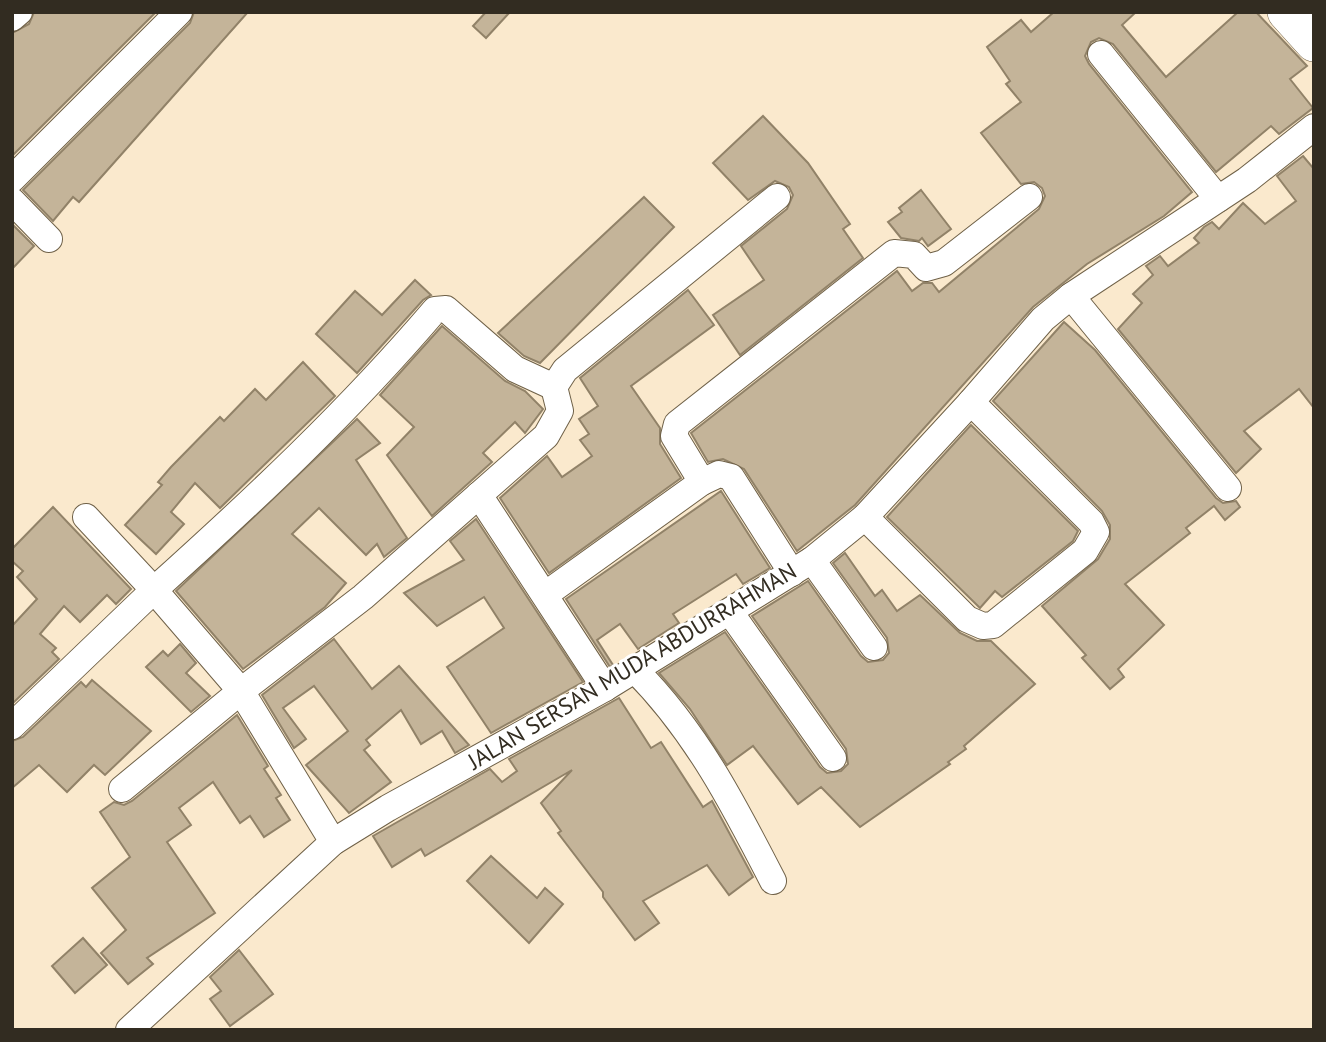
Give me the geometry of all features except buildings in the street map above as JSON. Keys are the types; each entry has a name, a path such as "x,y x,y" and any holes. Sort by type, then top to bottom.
{"main road":[{"path":"1286,12 1314,43"}],"street":[{"path":"12,18 19,12"},
{"path":"12,179 179,12"},
{"path":"1101,54 1218,199"},
{"name":"JALAN SERSAN MUDA ABDURRAHMAN","path":"129,1030 333,842 388,808 605,688 802,566 865,517 1043,319 1072,296 1218,199 1314,127"},
{"path":"122,789 241,691 363,597 479,495 553,428 560,411 554,387 565,370 777,197"},
{"path":"702,482 674,436 677,424 894,253 914,255 926,268 944,263 1029,197"},
{"path":"12,201 49,239"},
{"path":"1072,296 1228,488"},
{"path":"12,726 371,385 435,310 446,309 526,377 554,387"},
{"path":"865,517 967,619 983,626 993,625 1086,551 1096,532 1091,522 971,402"},
{"path":"547,594 702,482 719,474 730,477 802,566 874,648"},
{"path":"479,495 547,594 605,688"},
{"path":"86,517 154,590 241,691 333,842"},
{"path":"730,612 833,758"},
{"path":"635,670 678,717 722,783 774,881"}]}
